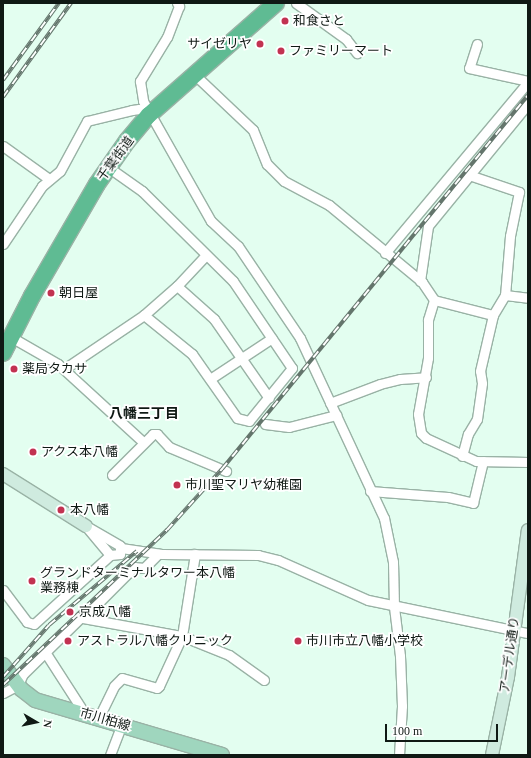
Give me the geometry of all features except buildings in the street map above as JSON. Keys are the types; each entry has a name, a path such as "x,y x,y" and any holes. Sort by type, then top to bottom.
{"highway":[{"name":"千葉街道","path":"3,353 108,167 149,115 276,3"}],"main road":[{"name":"市川柏線","path":"4,667 18,684 35,700 122,724 222,755"}],"street":[{"path":"177,3 179,6 177,12 160,49 140,80 149,115 212,221 238,246 300,338 387,528 393,562 394,607 400,656 402,706 399,755"},
{"path":"296,3 346,40 357,53"},
{"path":"385,253 528,82 469,68 477,44"},
{"path":"196,75 253,130 267,164 280,177 329,205 420,281 434,300 493,315"},
{"path":"420,281 428,226 528,104"},
{"path":"3,244 49,179 60,171 87,121 139,109 149,115"},
{"path":"3,146 49,179"},
{"path":"108,167 142,191 233,281 292,368 249,421 237,418 192,354 144,315"},
{"path":"462,456 468,434 477,419 482,383 480,370 493,315 505,295 510,236 519,192 469,175"},
{"path":"64,369 144,315 177,286 206,255"},
{"path":"177,286 214,319 240,359 269,398"},
{"path":"505,295 528,298"},
{"path":"434,300 428,320 426,377 418,414 421,433 426,438 462,456 476,461 528,462"},
{"path":"11,337 44,353 64,369 142,442"},
{"path":"210,379 272,338"},
{"path":"330,403 380,384 400,379 426,377"},
{"path":"265,424 289,427 336,415"},
{"path":"112,475 142,442 153,434 157,434 169,447 226,471"},
{"path":"370,491 448,497 473,503 484,461"},
{"path":"3,474 121,548 158,554 242,554 278,560 347,592 394,607 528,633"},
{"path":"86,526 110,555 117,556 121,548"},
{"name":"アーデル通り","path":"492,755 508,677 528,530"},
{"path":"3,693 18,684 23,674 80,618 83,618 134,567 144,568 158,554"},
{"path":"99,718 114,686 122,678 157,688 160,686 182,636 195,554"},
{"path":"3,590 27,622 34,624 110,555"},
{"path":"83,618 182,636 229,655 264,680"},
{"path":"45,652 85,714"},
{"path":"110,755 122,724"}],"railway":[{"path":"3,80 59,3"},
{"path":"3,97 71,3"},
{"path":"3,685 167,530 222,469 528,95"},
{"path":"3,677 49,625 137,551"}],"place":[{"name":"和食さと","path":"285,21"},
{"name":"サイゼリヤ","path":"260,44"},
{"name":"ファミリーマート","path":"281,51"},
{"name":"朝日屋","path":"51,293"},
{"name":"薬局タカサ","path":"14,369"},
{"name":"アクス本八幡","path":"33,452"},
{"name":"市川聖マリヤ幼稚園","path":"177,485"},
{"name":"本八幡","path":"61,510"},
{"name":"グランドターミナルタワー本八幡 業務棟","path":"32,581"},
{"name":"京成八幡","path":"70,612"},
{"name":"アストラル八幡クリニック","path":"68,641"},
{"name":"市川市立八幡小学校","path":"298,641"}],"district":[{"name":"八幡三丁目","path":"144,414"}]}
